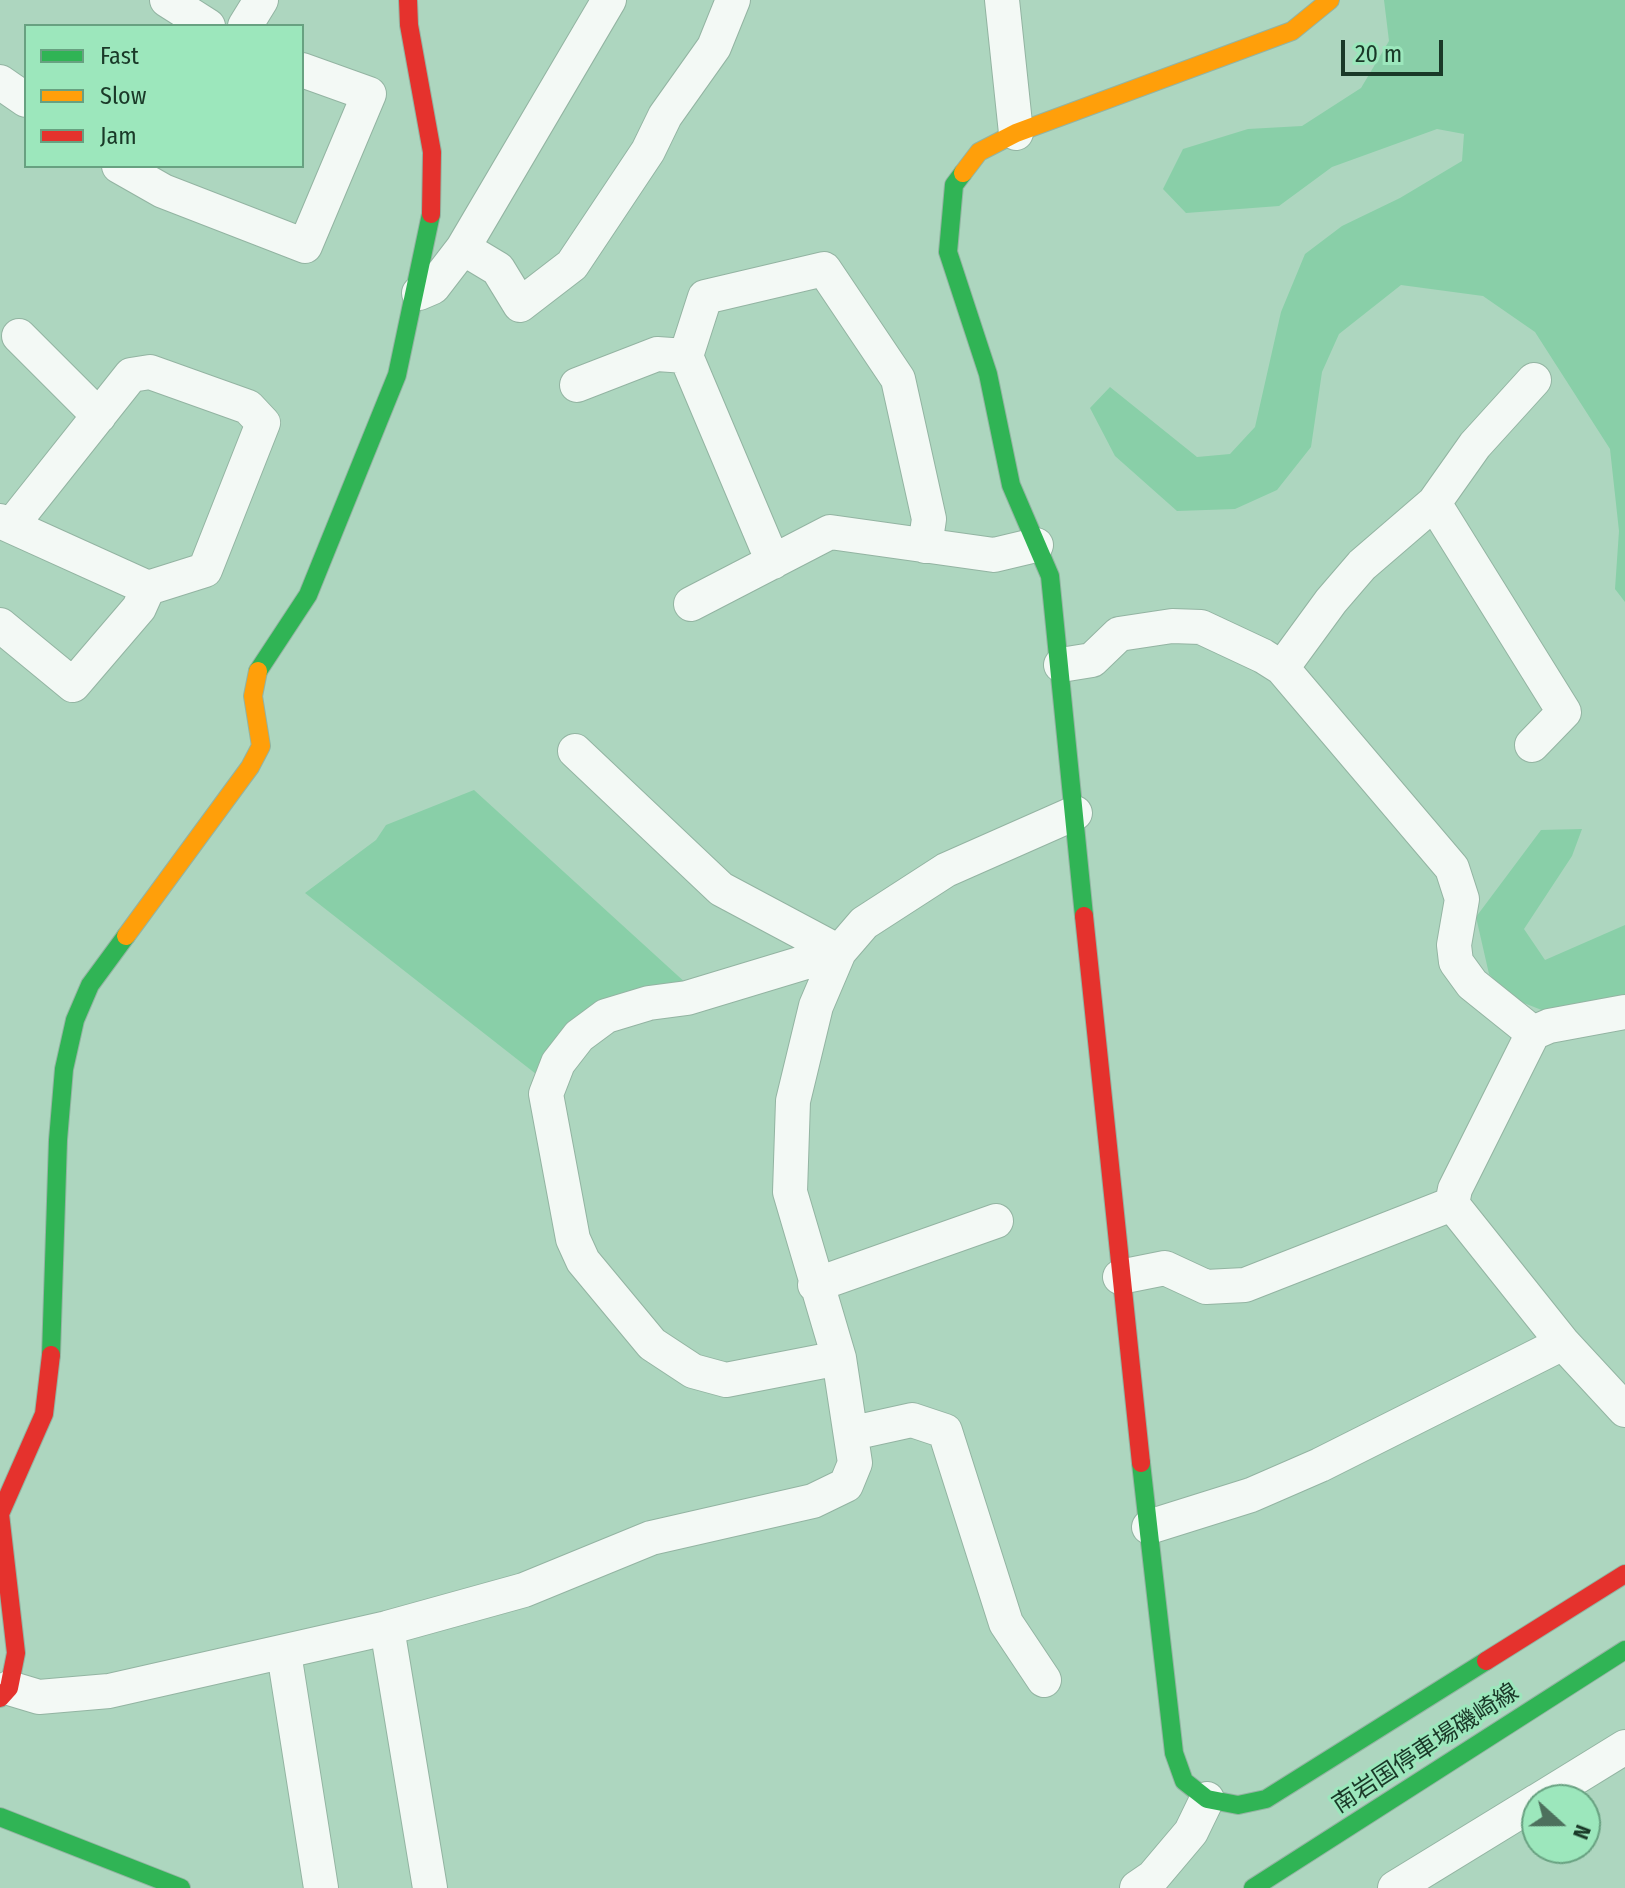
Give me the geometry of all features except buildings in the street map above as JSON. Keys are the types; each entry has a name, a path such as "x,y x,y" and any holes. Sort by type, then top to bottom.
{"street":[{"path":"167,0 205,24"},
{"path":"246,24 261,0"},
{"path":"408,0 409,25 432,152 431,228 419,293 397,375 308,595 293,623 258,669 253,696 261,746 250,767 90,985 75,1020 64,1069 58,1140 51,1359 44,1414 0,1514 16,1653 4,1693 39,1697 109,1691 387,1628 524,1590 651,1538 813,1501 846,1485 855,1463 853,1433 839,1358 790,1192 793,1101 816,1006 839,952 864,923 946,870 1075,813"},
{"path":"419,293 433,287 463,248 609,0"},
{"path":"463,248 498,269 520,305 572,265 648,151 665,116 714,47 733,0"},
{"path":"1002,0 1016,133"},
{"path":"1330,0 1292,31 1016,133 979,152 954,185 948,252 988,374 1011,485 1050,576 1120,1277 1174,1753 1184,1781 1207,1799 1238,1805 1266,1799 1625,1574"},
{"path":"123,168 163,191 305,246 369,94 304,71"},
{"path":"0,82 24,99"},
{"path":"773,562 686,356 705,297 824,269 898,379 929,519 925,546"},
{"path":"19,336 99,416"},
{"path":"577,385 657,354 686,356"},
{"path":"150,372 248,407 263,423 205,570 148,588 6,524 131,375 150,372"},
{"path":"1282,668 1362,565 1434,503 1475,445 1534,380"},
{"path":"1434,503 1564,712 1532,745"},
{"path":"691,604 830,532 994,555 1036,545"},
{"path":"0,625 73,685 139,608 148,588"},
{"path":"1061,665 1092,660 1119,634 1172,626 1201,627 1282,668 1452,868 1462,899 1454,945 1456,962 1472,984 1533,1033"},
{"path":"575,751 721,889 839,952"},
{"path":"839,952 687,998 649,1003 606,1016 579,1036 558,1063 546,1094 573,1239 583,1261 652,1344 693,1371 726,1380 839,1358"},
{"path":"1625,1012 1549,1026 1533,1033 1455,1189 1452,1204 1563,1343 1625,1410"},
{"path":"1120,1277 1165,1268 1206,1287 1245,1285 1452,1204"},
{"path":"815,1285 996,1221"},
{"path":"1149,1527 1251,1495 1320,1465 1563,1343"},
{"path":"853,1433 912,1420 945,1431 1006,1623 1044,1680"},
{"path":"387,1628 430,1888"},
{"name":"南岩国停車場磯崎線","path":"1253,1888 1625,1650"},
{"path":"284,1653 321,1888"},
{"path":"1565,1784 1625,1747"},
{"path":"1137,1888 1153,1877 1191,1832 1207,1799"},
{"path":"1395,1888 1521,1811"},
{"path":"0,1817 181,1888"}],"green space":[{"path":"1384,0 1625,0 1625,602 1615,589 1619,531 1610,449 1535,332 1483,296 1401,285 1339,334 1322,372 1311,447 1277,490 1235,509 1177,511 1115,456 1090,408 1110,387 1197,457 1230,454 1255,427 1281,312 1305,254 1342,226 1400,198 1462,161 1464,134 1437,129 1332,167 1279,206 1186,213 1163,189 1183,149 1248,129 1302,126 1361,88 1389,41"},
{"path":"474,790 688,985 603,1003 558,1034 536,1074 305,893 376,840 386,825"},
{"path":"1582,829 1572,856 1524,929 1545,960 1625,925 1625,1002 1557,1016 1511,998 1489,974 1476,917 1541,830"}],"traffic: fast":[{"path":"963,173 954,185 948,252 988,374 1011,485 1050,576 1084,916"},
{"path":"258,671 308,595 397,375 431,214"},
{"path":"51,1355 58,1140 64,1069 75,1020 90,985 126,936"},
{"path":"1141,1463 1174,1753 1184,1781 1207,1799 1238,1805 1266,1799 1486,1661"},
{"path":"1253,1888 1625,1650"},
{"path":"0,1817 181,1888"}],"traffic: slow":[{"path":"963,173 979,152 1016,133 1292,31 1330,0"},
{"path":"126,936 250,767 261,746 253,696 258,671"}],"traffic: jam":[{"path":"408,0 409,25 432,152 431,214"},
{"path":"1084,916 1141,1463"},
{"path":"0,1698 9,1688 16,1653 0,1514 44,1414 51,1355"},
{"path":"1486,1661 1625,1574"}]}
